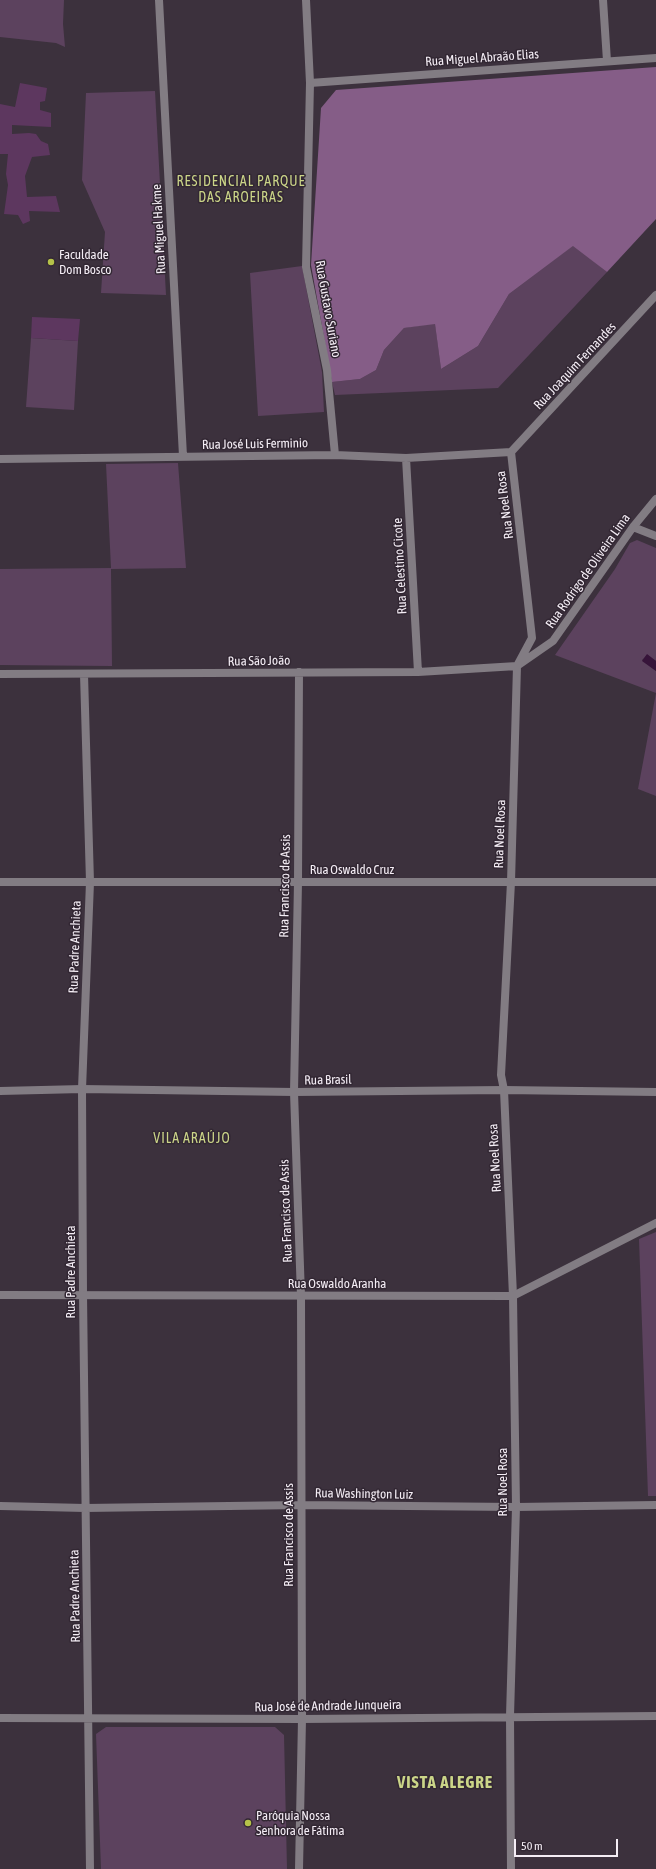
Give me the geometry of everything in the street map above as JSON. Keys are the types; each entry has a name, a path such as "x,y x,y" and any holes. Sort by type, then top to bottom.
{"street":[{"name":"Rua Miguel Hakme","path":"159,0 183,456"},
{"name":"Rua Gustavo Suriano","path":"306,0 310,83 306,267 327,370 336,455"},
{"path":"603,0 607,61"},
{"name":"Rua Miguel Abraão Elias","path":"310,83 656,58"},
{"name":"Rua Joaquim Fernandes","path":"511,452 656,296"},
{"name":"Rua José Luis Ferminio","path":"0,459 336,455 406,458 511,452"},
{"name":"Rua Noel Rosa","path":"511,452 532,638 517,666 511,882 501,1075 504,1090 513,1296 516,1507 510,1716 511,1869"},
{"name":"Rua Celestino Cicote","path":"406,458 418,672"},
{"name":"Rua Rodrigo de Oliveira Lima","path":"517,666 554,641 633,527 656,499"},
{"path":"633,527 656,536"},
{"name":"Rua São João","path":"0,674 418,672 517,666"},
{"name":"Rua Francisco de Assis","path":"299,672 298,882 294,1092 301,1296 302,1719 299,1869"},
{"name":"Rua Padre Anchieta","path":"84,674 90,882 82,1090 82,1294 90,1869"},
{"name":"Rua Oswaldo Cruz","path":"0,882 656,882"},
{"name":"Rua Brasil","path":"0,1091 82,1090 294,1092 504,1090 656,1092"},
{"name":"Rua Oswaldo Aranha","path":"0,1295 513,1296 656,1223"},
{"name":"Rua Washington Luiz","path":"0,1506 85,1508 301,1505 516,1507 656,1505"},
{"name":"Rua José de Andrade Junqueira","path":"0,1718 302,1719 510,1716 656,1716"}],"shaded area":[{"path":"0,0 64,0 63,24 65,47 56,43 0,37"},
{"path":"656,67 656,219 607,272 573,246 509,294 478,346 441,369 435,324 404,328 384,350 376,370 360,379 332,382 311,265 321,108 336,90"},
{"path":"155,91 166,295 101,293 105,232 82,180 86,93"},
{"path":"574,245 607,272 498,388 335,395 332,382 360,379 376,370 384,350 404,328 435,323 441,369 478,346 509,294"},
{"path":"302,266 322,372 324,412 258,416 250,273"},
{"path":"31,338 78,341 74,410 26,407"},
{"path":"178,463 186,568 111,569 112,666 0,665 0,569 111,568 106,464"},
{"path":"637,540 656,548 656,661 647,655 642,660 656,671 656,693 555,655 615,569 630,543"},
{"path":"647,654 656,661 656,671 642,661"},
{"path":"656,693 656,796 638,789"},
{"path":"656,1232 656,1496 648,1496 639,1239"},
{"path":"106,1727 275,1727 284,1735 287,1869 101,1869 96,1734"}],"building":[{"path":"20,83 47,88 45,101 40,102 40,110 51,113 51,127 12,125 12,134 36,134 41,141 48,144 50,155 32,157 25,176 27,197 56,196 60,212 29,211 30,221 23,224 18,215 4,214 8,185 6,174 8,154 0,154 0,104 15,107"},
{"path":"32,317 80,319 78,341 31,338"}],"place":[{"name":"Faculdade Dom Bosco","path":"51,262"},
{"name":"Paróquia Nossa Senhora de Fátima","path":"248,1823"}],"district":[{"name":"RESIDENCIAL PARQUE DAS AROEIRAS","path":"241,190"},
{"name":"VILA ARAÚJO","path":"192,1139"},
{"name":"VISTA ALEGRE","path":"445,1783"}]}
